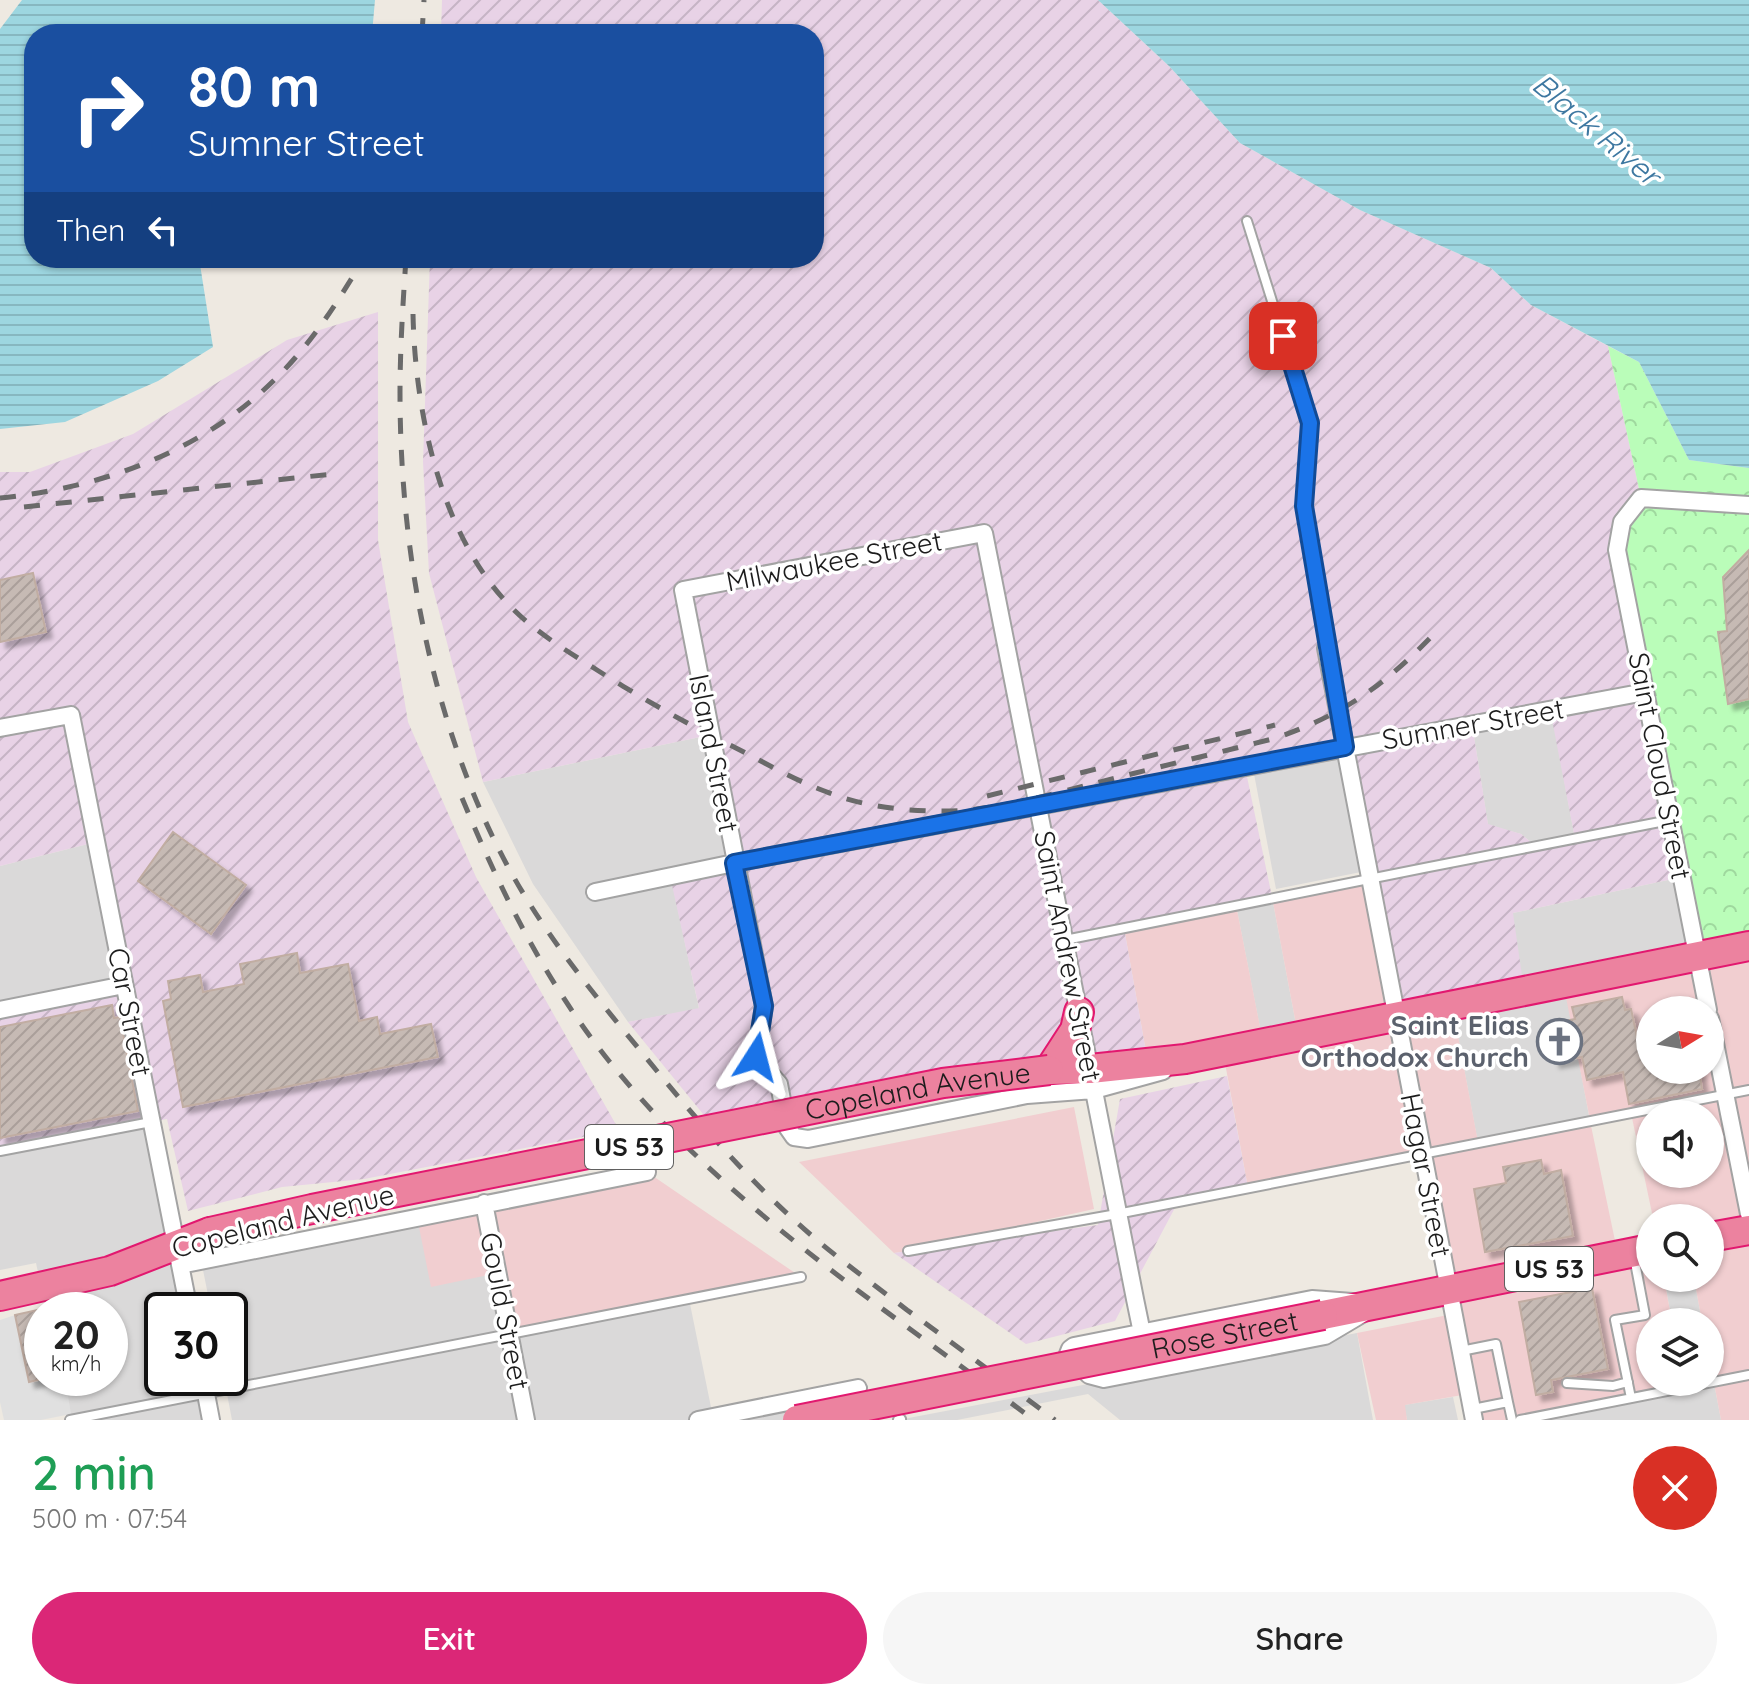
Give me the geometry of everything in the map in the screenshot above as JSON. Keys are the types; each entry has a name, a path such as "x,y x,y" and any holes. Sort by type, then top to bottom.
{"highway":[{"name":"Copeland Avenue","path":"0,1296 178,1255 210,1232 312,1209 943,1083 1049,1070 1092,1080 1396,1015 1749,946"},
{"path":"1049,1070 1075,1030 1079,1012"},
{"path":"1724,1234 1749,1230"},
{"name":"Rose Street","path":"797,1420 1636,1252"}],"street":[{"name":"Saint Cloud Street","path":"1705,996 1617,550 1622,522 1641,498 1749,505"},
{"name":"Milwaukee Street","path":"683,590 984,533"},
{"name":"Saint Andrew Street","path":"984,533 1142,1333"},
{"name":"Island Street","path":"683,590 764,1006 756,1057 779,1084 787,1127 800,1140 1092,1080"},
{"name":"Hagar Street","path":"1326,648 1473,1415"},
{"name":"Sumner Street","path":"595,892 734,863 1645,692"},
{"name":"Car Street","path":"0,728 71,715 185,1292"},
{"path":"0,1010 124,985"},
{"path":"1723,1084 1749,1214"},
{"path":"178,1255 647,1172"},
{"name":"Gould Street","path":"484,1203 526,1420"},
{"path":"1312,1299 1379,1304 1325,1336 1104,1379 1089,1375 1068,1354 1074,1346 1312,1299"},
{"path":"698,1420 858,1388"},
{"path":"206,1396 211,1420"}],"lane":[{"path":"1247,221 1310,423 1304,506 1326,648"},
{"path":"1065,940 1670,820"},
{"path":"908,1251 1117,1214 1749,1090"},
{"path":"0,1151 151,1122"},
{"path":"248,1379 510,1335 801,1277"},
{"path":"1631,1398 1615,1320 1645,1315 1644,1292"},
{"path":"1461,1351 1496,1344 1512,1420"},
{"path":"1520,1420 1749,1375"},
{"path":"1567,1383 1613,1386 1628,1382"},
{"path":"70,1420 165,1396"},
{"path":"1473,1415 1508,1402"}],"shaded area":[{"path":"442,0 1098,0 1169,66 1240,143 1360,210 1491,268 1531,305 1608,346 1641,498 1682,877 1513,913 1524,990 1396,1015 1345,747 1245,767 1272,897 1124,928 1148,1063 716,1130 628,1022 699,1008 670,876 734,862 710,735 483,782 429,573 423,462 430,268 824,268 824,24 441,24","holes":["1550,709 1575,839 1537,847 1521,834 1488,824 1472,724"]},
{"path":"378,312 378,540 408,722 476,877 619,1130 364,1179 282,1187 188,1211 167,1119 0,1151 0,1010 123,985 96,842 0,866 0,472 30,472 133,434 287,340"},
{"path":"1551,709 1575,839 1537,847 1521,834 1488,825 1472,724"},
{"path":"710,735 734,863 671,877 699,1009 628,1022 533,884 483,782"},
{"path":"1340,758 1361,872 1276,889 1254,774"},
{"path":"96,842 124,985 0,1010 0,866"},
{"path":"1682,877 1698,956 1564,982 1590,1121 1478,1143 1452,1004 1513,913"},
{"path":"1371,880 1452,1004 1478,1142 1590,1120 1563,982 1749,946 1749,1420 1721,1420 1716,1396 1724,1396 1724,1308 1699,1308 1697,1292 1724,1292 1724,1204 1650,1204 1647,1188 1724,1188 1724,1100 1636,1100 1636,1137 1631,1113 1590,1121 1618,1255 1636,1252 1636,1292 1667,1292 1669,1308 1636,1308 1636,1396 1642,1396 1520,1420 1474,1420 1468,1394 1405,1405 1407,1420 1376,1420 1357,1333 1453,1314 1423,1154 1248,1188 1223,1052 1148,1063 1124,928 1236,905 1263,1042 1298,1035 1272,897"},
{"path":"1272,897 1298,1035 1263,1043 1236,905"},
{"path":"1227,1076 1248,1188 1178,1202 1115,1321 1026,1344 894,1253 1098,1225 1120,1099"},
{"path":"1074,1107 1094,1209 908,1251 894,1253 799,1162"},
{"path":"151,1122 185,1292 144,1292 144,1396 206,1396 211,1420 67,1420 62,1396 128,1396 128,1292 42,1292 36,1263 0,1270 0,1151"},
{"path":"647,1172 801,1277 510,1335 498,1273 431,1287 417,1217"},
{"path":"417,1217 498,1273 689,1299 713,1417 836,1393 842,1420 232,1420 227,1396 248,1396 248,1292 207,1292 201,1260"},
{"path":"1667,1292 1697,1292 1699,1308 1669,1308"},
{"path":"15,1315 24,1358 24,1396 68,1396 71,1414 41,1420 4,1420 0,1402 0,1320"},
{"path":"1357,1333 1373,1420 1120,1420 1088,1394 957,1420 898,1420"},
{"path":"1660,1396 1716,1396 1721,1420 1540,1420"},
{"path":"1453,1397 1458,1420 1407,1420 1404,1405"}],"green space":[{"path":"1608,346 1639,362 1689,460 1749,468 1749,946 1698,956 1617,550 1641,498"}],"water":[{"path":"22,0 375,0 373,24 24,24 24,268 201,268 213,347 158,381 65,422 0,429 0,29"},
{"name":"Black River","path":"1098,0 1749,0 1749,468 1689,460 1639,362 1531,305 1491,268 1360,210 1240,143 1169,66"}],"building":[{"path":"1749,550 1749,699 1728,704 1718,632 1727,631 1723,577"},
{"path":"33,573 46,632 0,642 0,580"},
{"path":"173,832 246,885 211,934 138,881"},
{"path":"297,953 300,973 348,964 359,1021 377,1017 380,1034 431,1024 438,1057 183,1107 163,1001 171,999 168,981 200,975 203,992 244,984 240,964"},
{"path":"1622,997 1625,1010 1631,1009 1636,1032 1636,1084 1701,1084 1702,1089 1636,1100 1629,1104 1623,1072 1587,1080 1582,1057 1554,1062 1548,1024 1575,1019 1572,1007"},
{"path":"112,1005 114,1018 120,1017 138,1111 0,1138 0,1027"},
{"path":"1541,1160 1544,1174 1561,1170 1573,1236 1485,1252 1474,1189 1506,1183 1503,1167"},
{"path":"1592,1288 1608,1369 1551,1380 1553,1392 1536,1395 1519,1302"},
{"path":"24,1313 24,1358 15,1315"}],"railway":[{"path":"423,24 424,0"},
{"path":"0,498 82,484 122,472 198,438 265,389 295,358 332,310 358,268"},
{"path":"406,268 400,393 401,453 414,575 425,635 458,754 507,865 536,914 586,983 693,1115 750,1178 833,1253 1055,1420"},
{"path":"413,314 419,390 436,469 449,508 466,544 486,577 510,606 552,641 644,698 787,775 840,797 911,810 976,809 1033,799 1276,738 1323,719 1363,696 1400,667 1436,632"},
{"path":"24,507 342,473"},
{"path":"987,796 1275,725"},
{"path":"462,798 492,868 545,967 586,1031 655,1114 704,1163 810,1254 1034,1420"}],"place":[{"name":"Saint Elias Orthodox Church","path":"1560,1041"}],"route":[{"path":"756,1057 764,1006 734,863 1345,747 1304,506 1310,423 1283,336"}]}
